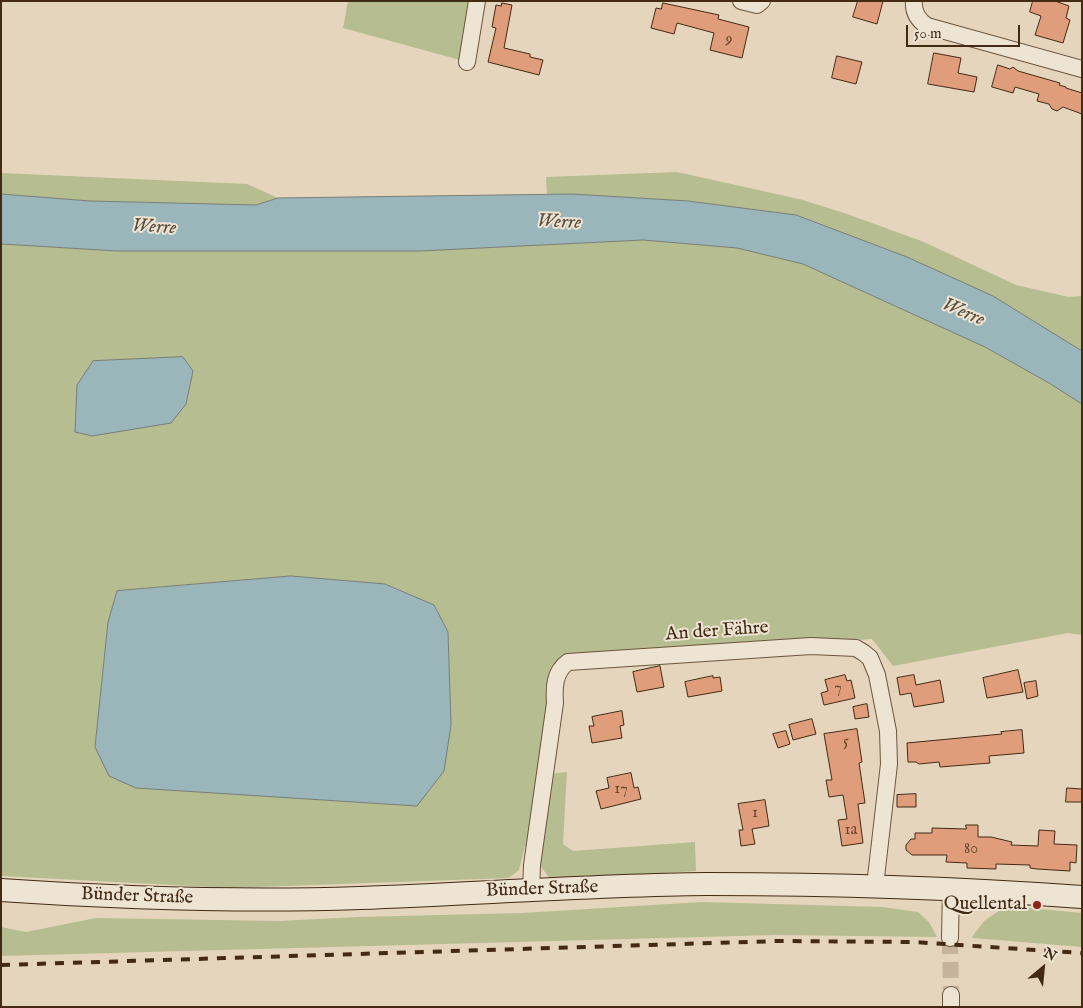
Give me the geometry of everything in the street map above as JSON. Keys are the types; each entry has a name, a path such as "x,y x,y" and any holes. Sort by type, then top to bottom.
{"main road":[{"name":"Bünder Straße","path":"1,890 87,896 236,899 357,898 705,884 951,888 1082,897"}],"street":[{"path":"467,62 477,1"},
{"path":"741,1 757,5 762,1"},
{"path":"915,8 920,22 926,26 1082,69"},
{"name":"An der Fähre","path":"531,891 532,865 555,703 554,689 562,666 568,662 811,646 856,648 870,658 877,675 888,731 889,764 875,886"},
{"path":"950,938 951,888"}],"green space":[{"path":"348,1 470,1 460,60 343,28"},
{"path":"677,172 803,200 924,242 1016,285 1069,297 1082,296 1082,351 993,296 907,257 796,215 688,201 547,194 546,177"},
{"path":"1,173 247,184 278,198 256,205 90,201 1,194"},
{"path":"643,240 737,248 803,264 985,347 1049,383 1082,404 1082,635 1068,633 893,666 872,639 565,659 540,775 567,772 563,844 573,851 695,842 696,871 551,880 525,846 519,870 509,878 230,888 1,876 1,244 117,251 420,251","holes":["183,357 193,371 186,404","291,576 386,584 434,605 448,632 451,725 417,806 286,797 95,747 108,623 117,591"]},
{"path":"702,902 883,907 918,912 929,922 937,937 775,935 1,956 1,927 26,932 96,918 279,921 522,913"},
{"path":"1029,908 1082,913 1082,947 972,937 984,921 1000,910"}],"water":[{"name":"Werre","path":"1,194 90,201 256,205 278,198 572,194 688,201 796,215 907,257 993,296 1082,351 1082,404 985,347 803,264 737,248 643,240 420,251 117,251 2,244"},
{"path":"183,357 193,371 186,404 171,423 92,436 75,432 77,385 93,361"},
{"path":"291,576 385,584 434,605 448,632 451,725 444,771 417,806 136,788 109,776 95,747 108,622 117,591"}],"building":[{"path":"858,1 883,1 877,24 853,17"},
{"path":"1033,1 1055,1 1069,6 1066,18 1070,20 1063,43 1035,35 1041,16 1030,12"},
{"path":"502,3 512,5 504,48 530,54 530,57 543,60 539,75 488,62 496,28 492,27 496,5 501,6"},
{"path":"663,3 719,15 718,19 749,27 742,58 710,50 714,33 677,23 674,34 651,28 656,8 661,9"},
{"path":"934,53 961,58 958,73 977,77 974,92 928,84"},
{"path":"837,56 862,62 856,84 832,78"},
{"path":"998,65 1010,69 1013,67 1018,71 1060,83 1059,85 1082,93 1082,114 1063,107 1057,111 1052,109 1049,104 1037,101 1039,94 1015,87 1013,93 992,87"},
{"path":"660,666 664,687 637,692 633,672"},
{"path":"1018,670 1023,692 987,698 983,678"},
{"path":"845,675 847,681 851,680 855,698 824,705 821,693 828,691 825,680"},
{"path":"914,675 916,685 940,680 944,702 914,707 911,693 900,695 897,678"},
{"path":"713,676 713,678 720,677 722,691 688,697 685,682"},
{"path":"1036,681 1038,696 1027,699 1024,683"},
{"path":"867,704 869,717 855,719 853,707"},
{"path":"622,711 624,725 620,726 622,738 592,743 589,726 594,726 592,717"},
{"path":"812,719 816,734 793,740 789,725"},
{"path":"857,729 862,762 859,763 865,803 858,804 863,843 842,846 838,820 847,819 843,795 829,797 826,780 832,780 824,734"},
{"path":"1022,730 1024,753 989,756 990,763 940,767 939,762 919,764 908,762 907,743 1002,734 1001,732"},
{"path":"786,731 790,744 778,748 773,734"},
{"path":"631,773 634,788 638,787 641,799 601,809 596,791 609,788 607,778"},
{"path":"1067,788 1082,789 1082,802 1066,802"},
{"path":"916,794 916,807 897,807 897,795"},
{"path":"765,800 769,826 752,829 755,844 741,846 739,830 743,830 738,804"},
{"path":"966,825 978,825 978,837 991,837 1012,842 1011,845 1038,846 1039,830 1055,831 1054,844 1077,845 1076,863 1070,862 1070,871 1030,868 1030,865 996,864 996,869 967,868 967,863 946,862 947,855 912,855 906,850 906,845 911,839 915,839 915,833 932,833 932,828 966,829"}],"tunnel":[{"path":"950,938 951,995"}],"railway":[{"path":"1,965 778,941 913,942 1082,953"}],"place":[{"name":"Quellental","path":"1037,905"}]}
